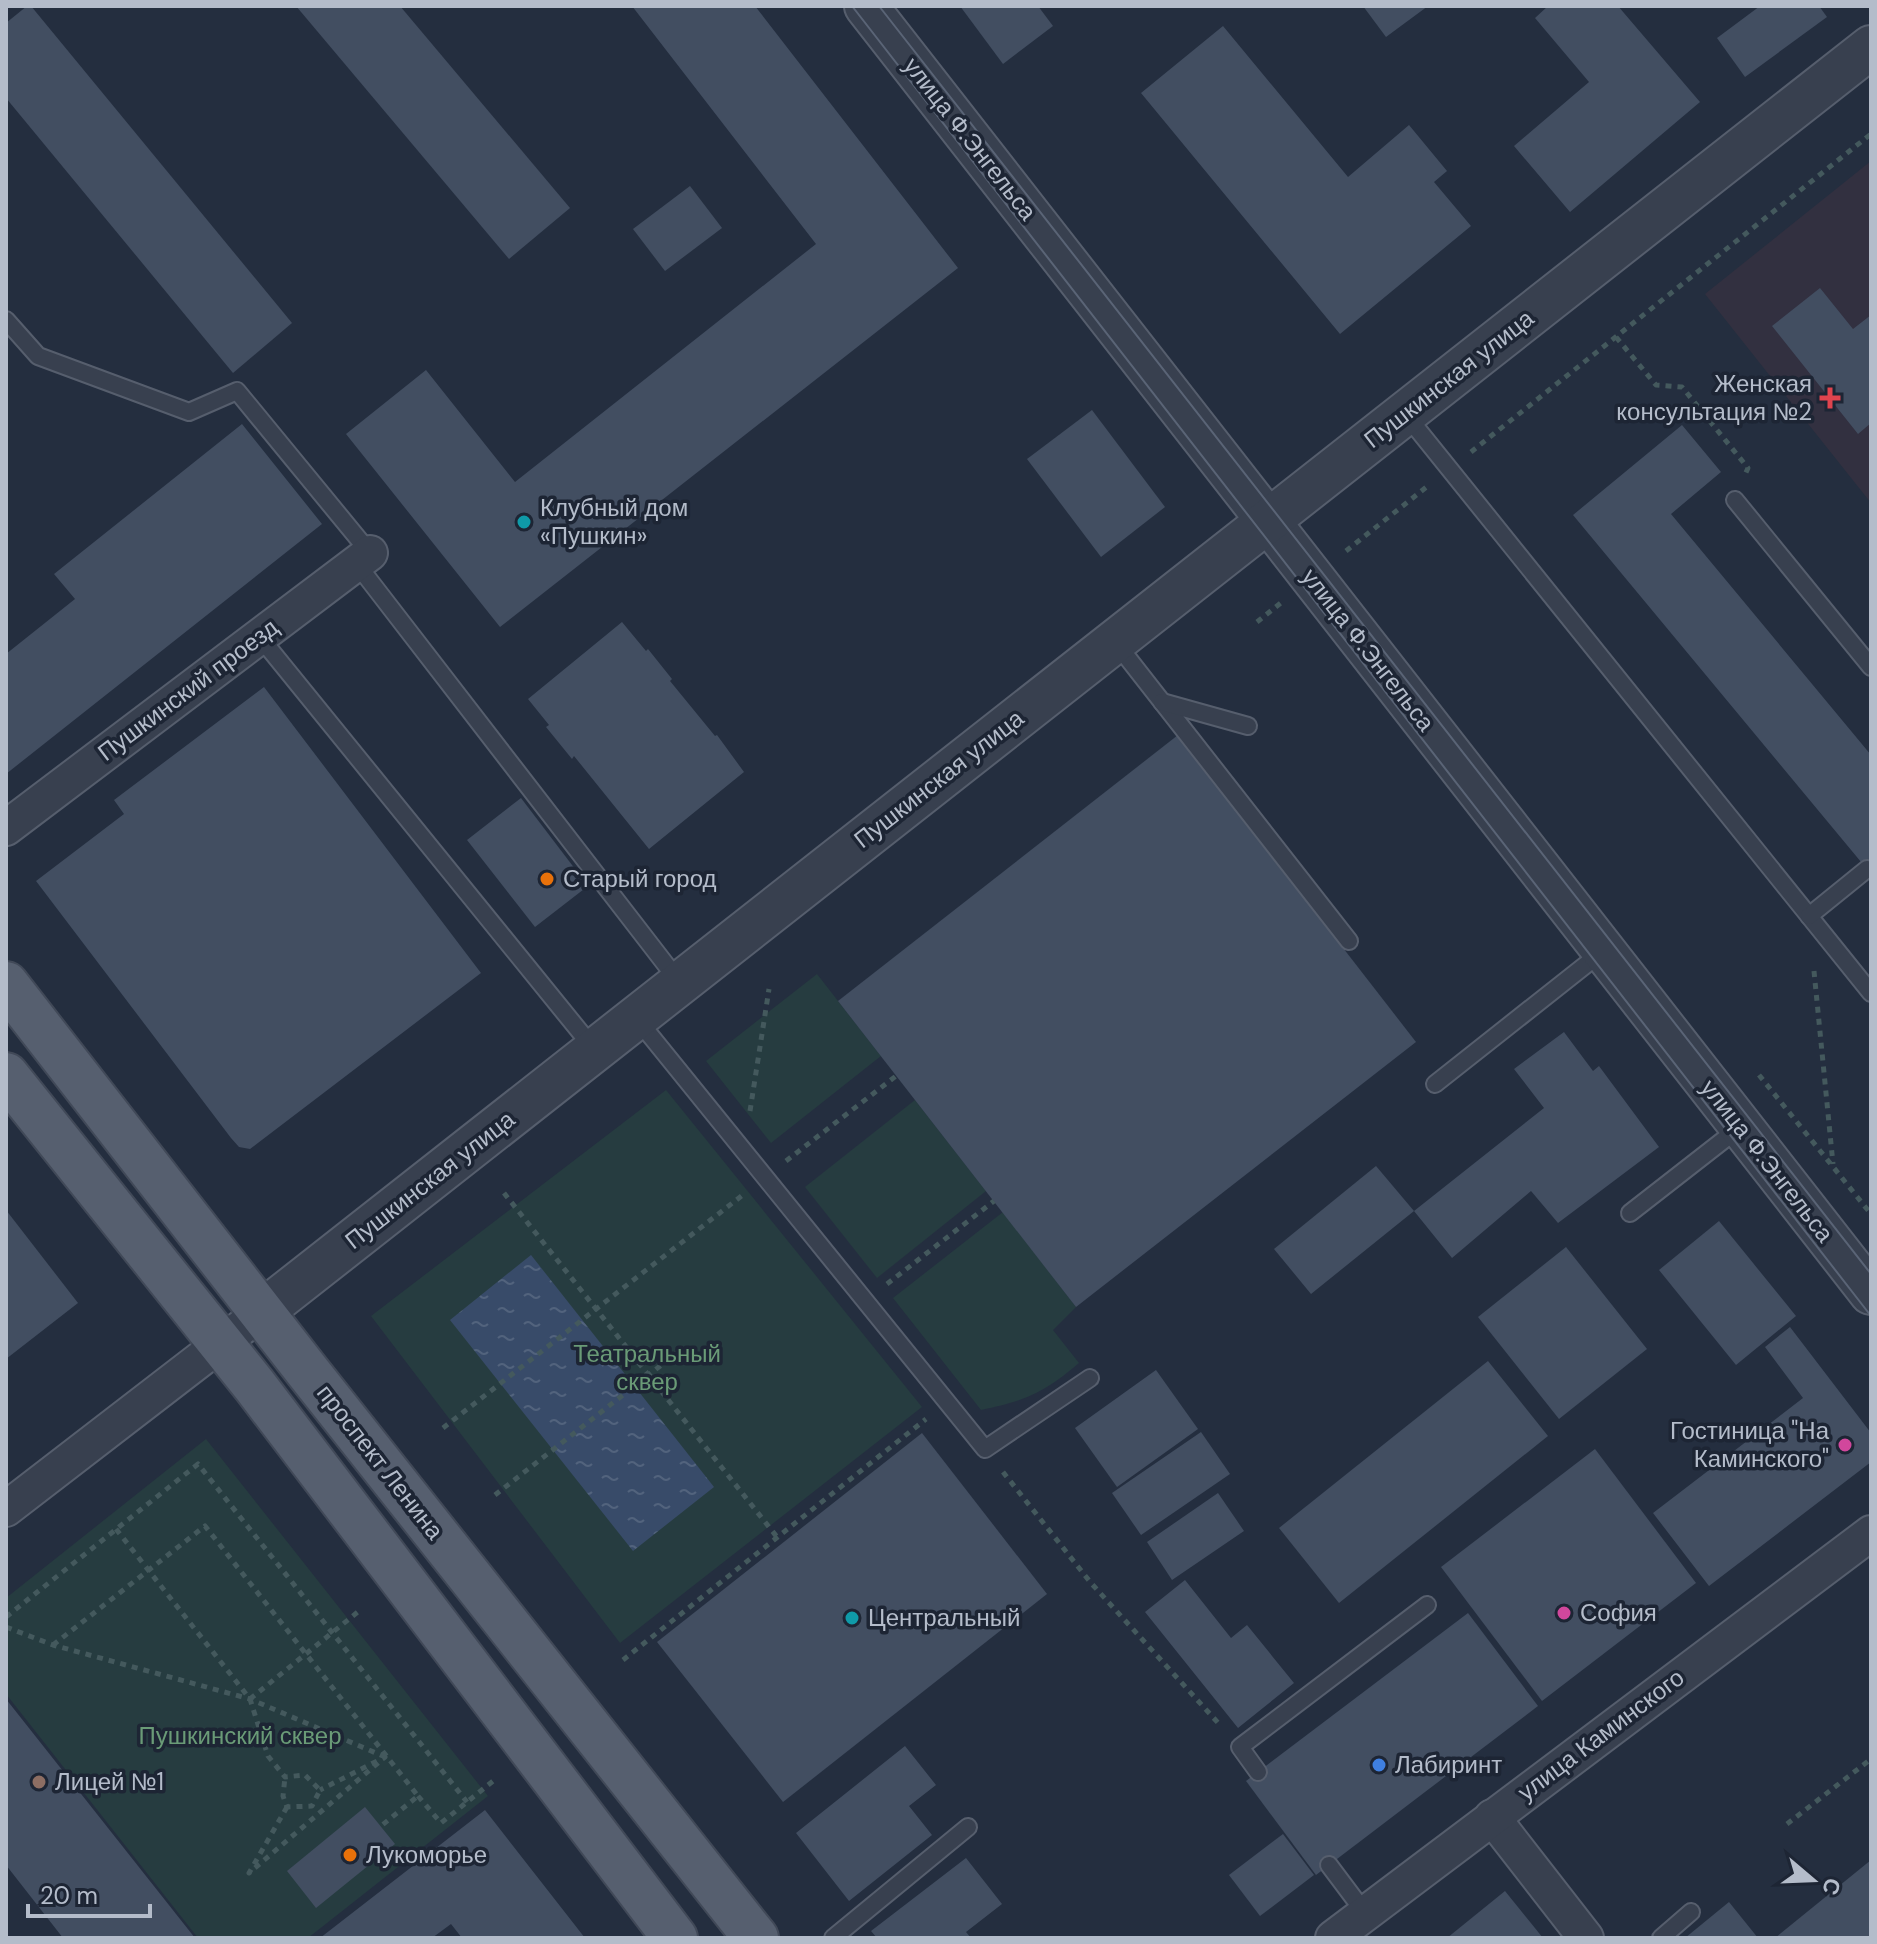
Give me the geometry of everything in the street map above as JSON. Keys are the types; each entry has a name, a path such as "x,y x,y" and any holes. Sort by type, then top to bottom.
{"main road":[{"name":"проспект Ленина","path":"6,984 756,1938"},
{"path":"6,1075 221,1344 675,1938"}],"street":[{"name":"улица Ф.Энгельса","path":"866,6 1871,1293"},
{"name":"Пушкинская улица","path":"6,1509 221,1344 1871,47"},
{"name":"Пушкинский проезд","path":"6,828 363,558"},
{"name":"улица Каминского","path":"1333,1938 1871,1533"},
{"path":"1492,1817 1586,1938"}],"lane":[{"path":"6,320 38,356 189,412 237,391 680,983"},
{"path":"1405,414 1871,993"},
{"path":"1735,500 1871,667"},
{"path":"259,636 595,1050"},
{"path":"1115,642 1349,941"},
{"path":"1162,702 1248,726"},
{"path":"1809,916 1867,869"},
{"path":"1435,1084 1604,951"},
{"path":"636,1018 985,1449 1090,1378"},
{"path":"1630,1213 1740,1126"},
{"path":"1258,1772 1240,1747 1427,1605"},
{"path":"833,1938 968,1827"},
{"path":"1329,1865 1365,1913"},
{"path":"1661,1938 1691,1912"}],"path":[{"path":"1257,622 1871,134"},
{"path":"1616,336 1656,385 1682,387 1748,468 1735,500"},
{"path":"1809,916 1833,1165"},
{"path":"744,1151 769,989"},
{"path":"443,1428 896,1076"},
{"path":"504,1193 777,1537"},
{"path":"866,1301 994,1201"},
{"path":"495,1495 678,1352"},
{"path":"623,1660 917,1426"},
{"path":"985,1449 1091,1583 1240,1747"},
{"path":"6,1617 198,1464 467,1802"},
{"path":"53,1645 205,1526 385,1757 441,1823 493,1781"},
{"path":"116,1529 250,1699 268,1756 285,1777 283,1796 287,1807 249,1873 385,1757"},
{"path":"250,1699 359,1611"},
{"path":"6,1627 53,1645 250,1699 385,1757"},
{"path":"287,1807 312,1806 320,1790 385,1757"},
{"path":"1787,1824 1871,1759"},
{"path":"285,1777 305,1775 320,1790"},
{"path":"381,1826 418,1796"}],"shaded area":[{"name":"Женская консультация №2","path":"1871,161 1871,503 1705,294"}],"green space":[{"path":"817,974 881,1056 771,1143 706,1061"},
{"name":"Театральный сквер","path":"666,1090 922,1407 620,1643 371,1316"},
{"path":"915,1100 986,1191 877,1278 805,1187"},
{"path":"1003,1212 1076,1307 1053,1330 1079,1363 1033,1394 981,1410 893,1298"},
{"name":"Пушкинский сквер","path":"206,1439 488,1796 308,1938 198,1938 6,1694 6,1598"}],"water":[{"path":"531,1255 714,1487 633,1551 450,1320"}],"building":[{"path":"31,6 292,323 233,373 6,98 6,23"},
{"path":"296,6 400,6 570,208 509,259"},
{"path":"632,6 755,6 958,268 500,627 346,434 426,370 515,482 816,244"},
{"path":"960,6 1038,6 1053,26 1003,64"},
{"path":"1363,6 1428,6 1386,37"},
{"path":"1548,6 1618,6 1700,102 1570,212 1514,146 1589,82 1535,18"},
{"path":"1760,6 1819,6 1827,17 1745,77 1717,38"},
{"path":"1223,26 1348,177 1409,125 1447,171 1434,182 1471,226 1340,334 1141,93"},
{"path":"690,186 722,228 665,271 633,229"},
{"path":"1820,288 1853,329 1871,315 1871,423 1858,434 1772,326"},
{"path":"1092,410 1165,507 1101,557 1027,459"},
{"path":"242,424 322,524 6,774 6,654 75,599 54,574"},
{"path":"1682,425 1721,472 1671,514 1871,755 1871,874 1573,515"},
{"path":"622,622 646,651 648,649 744,772 649,849 574,756 572,759 546,727 549,725 528,699"},
{"path":"264,687 481,973 250,1149 239,1147 231,1138 36,881 124,814 114,800"},
{"path":"1178,735 1416,1042 1076,1307 838,1001"},
{"path":"521,798 588,886 535,927 467,840"},
{"path":"1564,1032 1593,1071 1599,1066 1659,1147 1558,1223 1531,1191 1452,1258 1414,1211 1544,1108 1514,1069"},
{"path":"1376,1166 1414,1211 1311,1294 1274,1249"},
{"path":"6,1210 78,1303 6,1359"},
{"path":"1719,1221 1796,1316 1736,1365 1659,1270"},
{"path":"1566,1247 1647,1349 1559,1419 1478,1317"},
{"path":"1790,1327 1871,1433 1871,1462 1709,1586 1653,1513 1803,1398 1765,1347"},
{"path":"1488,1361 1548,1436 1339,1603 1279,1528"},
{"path":"1156,1370 1198,1429 1117,1487 1075,1428"},
{"path":"1201,1432 1230,1474 1141,1535 1112,1493"},
{"name":"Центральный","path":"922,1433 1047,1594 783,1802 657,1642"},
{"path":"1595,1449 1696,1583 1542,1701 1441,1567"},
{"path":"1218,1493 1244,1531 1172,1580 1147,1542"},
{"path":"1185,1580 1231,1638 1247,1625 1294,1683 1238,1728 1145,1612"},
{"path":"1468,1613 1538,1706 1316,1875 1246,1781"},
{"name":"Лицей №1","path":"6,1699 195,1938 63,1938 6,1865"},
{"path":"905,1746 936,1785 909,1806 932,1835 849,1901 796,1833"},
{"path":"365,1807 395,1844 316,1908 287,1871"},
{"path":"485,1810 585,1938 462,1938 451,1924 432,1938 320,1938"},
{"path":"1283,1834 1314,1875 1260,1916 1229,1875"},
{"path":"966,1858 1002,1904 966,1932 971,1938 877,1938 871,1931"},
{"path":"1871,1860 1871,1938 1775,1938"},
{"path":"1505,1891 1543,1938 1447,1938"},
{"path":"1729,1902 1758,1938 1685,1938"}],"tram line":[{"path":"852,6 1871,1316"},
{"path":"879,6 1871,1274"}],"place":[{"name":"Женская консультация №2","path":"1830,398"},
{"name":"Клубный дом «Пушкин»","path":"524,522"},
{"name":"Старый город","path":"547,879"},
{"name":"Гостиница \"На Каминского\"","path":"1845,1445"},
{"name":"София","path":"1564,1613"},
{"name":"Центральный","path":"852,1618"},
{"name":"Лабиринт","path":"1379,1765"},
{"name":"Лицей №1","path":"39,1782"},
{"name":"Лукоморье","path":"350,1855"}]}
